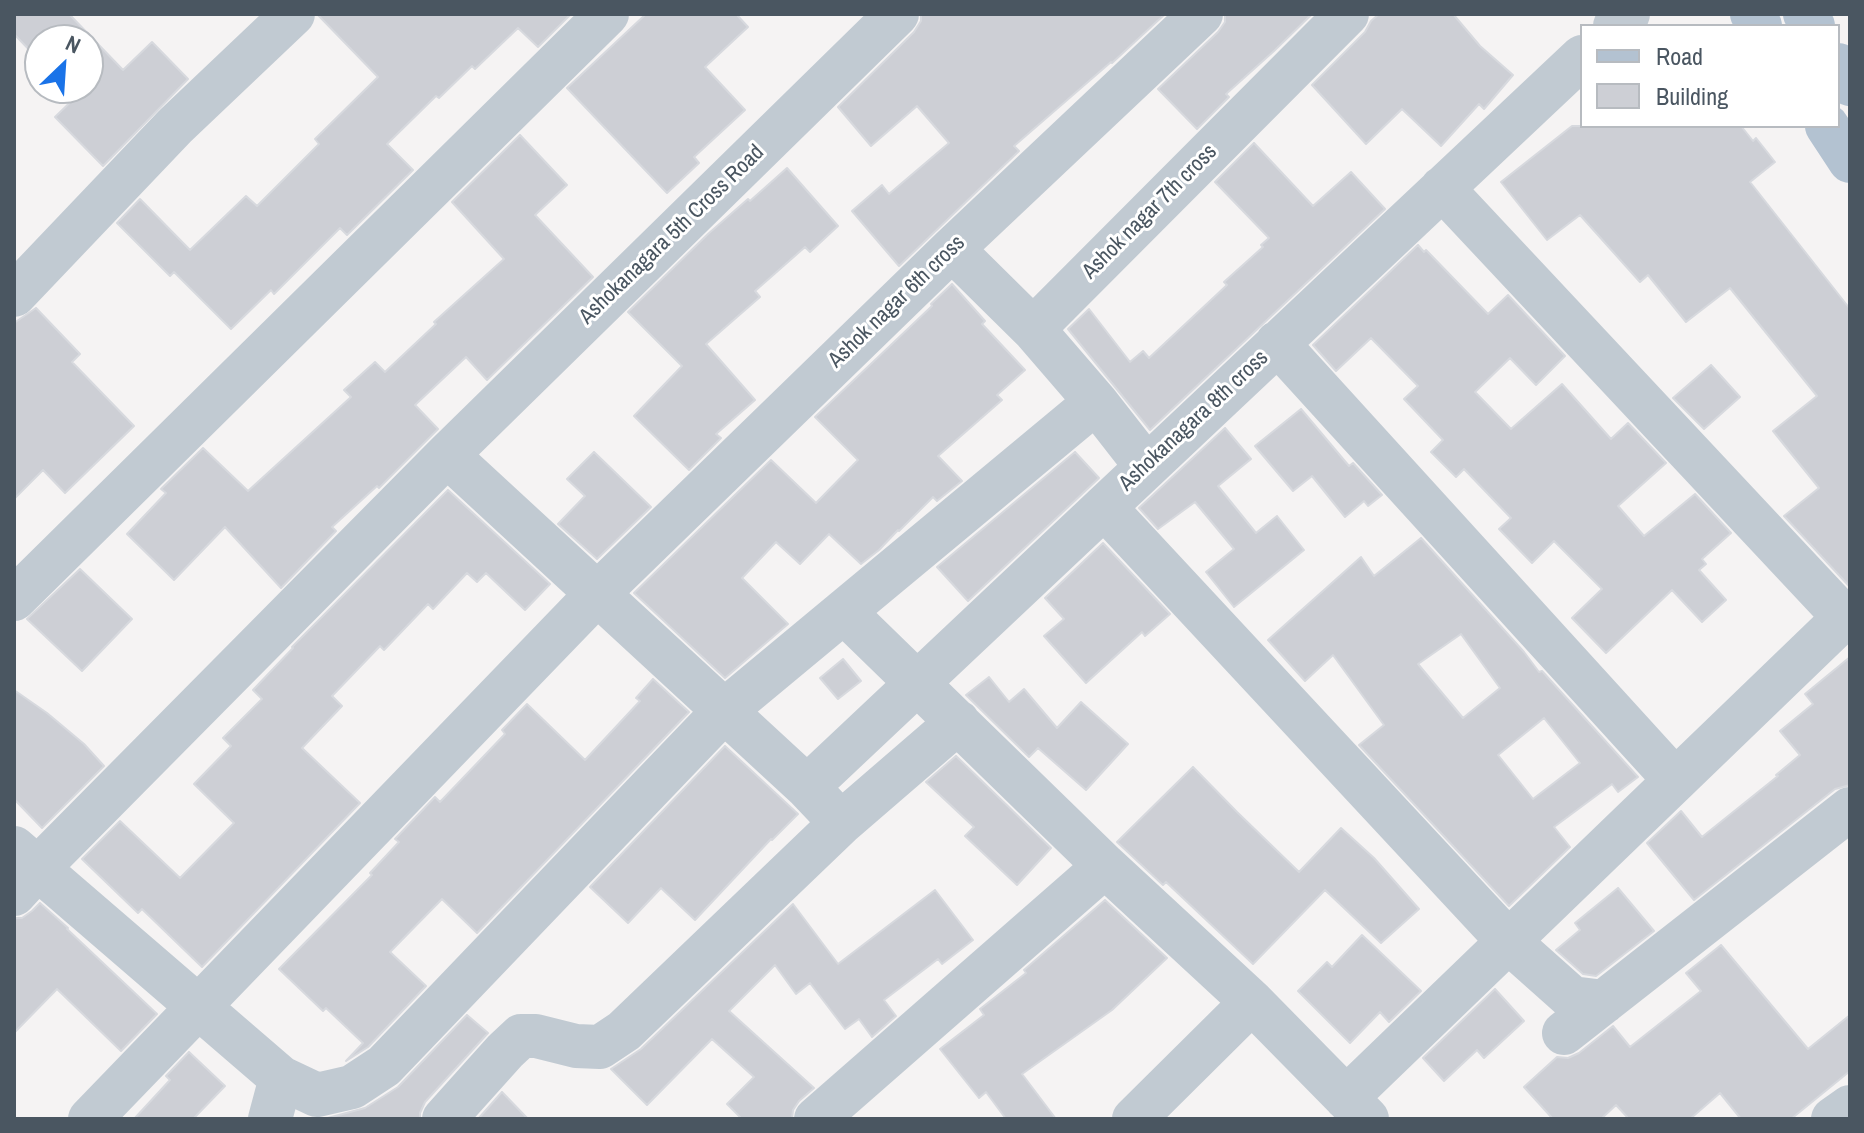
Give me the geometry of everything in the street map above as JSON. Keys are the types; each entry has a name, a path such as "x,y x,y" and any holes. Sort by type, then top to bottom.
{"main road":[{"path":"1828,128 1850,161"}],"street":[{"path":"14,295 175,126 293,14"},
{"path":"14,599 607,14"},
{"name":"Ashokanagara 5th Cross Road","path":"22,870 897,14"},
{"name":"Ashok nagar 6th cross","path":"90,1119 597,594 952,249 1201,14"},
{"name":"Ashok nagar 7th cross","path":"1033,329 1347,14"},
{"name":"Ashokanagara 8th cross","path":"807,787 1580,59"},
{"path":"844,612 1105,866 1252,1002 1356,1108 1508,941 1847,614 1442,188"},
{"path":"952,249 1033,329 1146,466"},
{"path":"1277,343 1675,780"},
{"path":"22,870 197,1008 276,1099 317,1095 352,1087 384,1066 724,711 1096,402"},
{"path":"447,455 807,787 841,823"},
{"path":"1104,507 1508,941 1572,998 1604,1002"},
{"path":"444,1119 521,1036 600,1047 624,1031 841,823 958,722"},
{"path":"1564,1033 1850,809"},
{"path":"816,1119 1105,866"},
{"path":"1134,1119 1252,1002"},
{"path":"1833,1119 1850,1107"}],"building":[{"path":"14,14 69,14 79,24 24,24 24,44 14,34"},
{"path":"317,14 571,14 538,47 518,28 475,69 472,66 439,98 436,96 387,144 413,170 347,235 340,228 274,294 271,290 231,329 174,272 170,276 117,223 140,199 190,250 246,196 257,206 319,144 315,139 378,77"},
{"path":"646,14 736,14 748,27 705,67 745,110 694,157 699,163 667,193 567,88"},
{"path":"921,14 1165,14 1014,146 1019,151 899,266 852,211 882,185 889,194 949,143 917,106 871,146 838,107 914,32 921,21"},
{"path":"1225,14 1312,14 1226,94 1229,97 1197,129 1158,89 1218,32 1225,22"},
{"path":"1379,14 1453,14 1480,46 1513,75 1484,109 1479,104 1441,146 1402,109 1366,144 1312,85"},
{"path":"152,42 188,79 103,166 55,117 68,104 104,104 104,50 123,70"},
{"path":"1572,126 1743,128 1753,141 1756,138 1775,162 1750,182 1850,309 1850,587 1784,516 1819,488 1773,431 1817,396 1730,288 1686,322 1648,275 1640,282 1580,215 1547,240 1501,182"},
{"path":"520,135 567,185 535,215 593,277 487,380 466,357 415,405 438,429 379,488 377,486 332,527 336,531 281,588 225,527 174,580 127,534 166,493 161,489 203,448 248,491 351,397 344,390 375,362 385,372 436,324 434,322 504,259 452,202"},
{"path":"1254,143 1313,206 1351,172 1385,209 1150,430 1068,329 1089,309 1130,362 1143,351 1149,358 1227,285 1224,282 1269,238 1215,182"},
{"path":"787,168 838,226 810,252 805,247 755,291 760,297 706,344 755,400 716,434 721,438 689,470 634,416 682,366 628,312 708,234"},
{"path":"1418,245 1488,314 1508,295 1565,356 1536,385 1510,358 1475,392 1511,429 1562,384 1611,439 1628,423 1666,463 1618,506 1644,536 1695,494 1731,533 1702,559 1706,564 1699,570 1726,600 1702,622 1672,590 1606,653 1572,618 1602,589 1554,541 1532,563 1499,529 1511,518 1464,469 1456,477 1431,452 1443,440 1404,399 1418,386 1371,338 1336,371 1313,345"},
{"path":"952,284 985,321 982,324 1025,370 997,395 1002,400 938,456 962,481 937,501 933,497 861,564 829,534 800,564 776,542 742,578 788,624 725,678 634,593 771,460 816,503 858,460 815,417"},
{"path":"36,308 80,354 72,362 134,426 65,493 43,470 14,499 14,323"},
{"path":"1711,365 1740,397 1704,429 1673,398"},
{"path":"1301,409 1349,466 1353,463 1382,495 1368,506 1364,501 1345,517 1312,476 1293,491 1255,446"},
{"path":"1225,428 1251,459 1218,486 1256,533 1277,516 1304,550 1234,607 1206,572 1234,549 1195,502 1158,529 1139,508"},
{"path":"594,452 651,507 597,559 558,524 585,496 567,479"},
{"path":"1075,452 1099,478 968,601 937,567"},
{"path":"448,490 550,584 525,610 486,573 477,582 467,573 433,609 428,604 384,650 380,646 332,696 342,706 302,748 360,803 202,967 142,909 138,913 82,859 120,821 180,878 234,823 194,784 231,746 223,738 262,699 253,690"},
{"path":"1421,538 1539,672 1542,671 1638,777 1618,792 1612,784 1554,827 1570,847 1509,906 1359,745 1384,725 1333,655 1305,681 1268,640 1361,557 1374,576","holes":["1461,634 1500,688 1463,718 1418,664","1544,718 1580,763 1533,799 1498,755"]},
{"path":"1103,543 1170,614 1145,636 1142,632 1086,683 1044,636 1064,619 1045,598"},
{"path":"80,569 132,619 82,671 27,619"},
{"path":"1850,657 1850,785 1835,789 1694,900 1647,843 1681,811 1702,837 1778,776 1800,755 1780,731 1813,704 1805,694"},
{"path":"843,659 861,681 838,699 820,678"},
{"path":"989,677 1009,702 1024,689 1057,728 1081,702 1128,744 1086,790 1038,748 1029,757 966,695"},
{"path":"653,679 689,712 477,933 442,899 390,952 426,986 368,1047 346,1061 363,1043 326,1008 323,1011 279,969 372,875 370,873 399,842 395,839 435,797 440,802 505,734 502,730 527,704 585,760 640,701 636,698"},
{"path":"14,690 84,744 104,766 42,828 14,799"},
{"path":"725,746 798,814 695,920 661,888 628,923 590,887"},
{"path":"956,756 1051,848 1017,885 965,836 974,827 926,782"},
{"path":"1193,767 1299,872 1341,828 1374,858 1419,909 1381,943 1325,890 1253,964 1166,882 1163,885 1117,842"},
{"path":"1618,888 1654,931 1596,976 1583,974 1556,950 1580,930 1575,923"},
{"path":"935,890 973,940 942,964 938,959 884,1000 896,1016 872,1037 859,1019 845,1029 810,983 796,994 775,965 729,1011 814,1088 799,1101 792,1119 742,1119 727,1104 754,1077 712,1039 647,1105 611,1069 641,1049 793,904 838,964"},
{"path":"1105,900 1167,958 1112,1010 1022,1074 1056,1119 1006,1119 986,1092 979,1098 940,1049 984,1015 980,1009 1026,973 1024,970"},
{"path":"40,903 157,1014 121,1051 57,989 14,1033 14,918 22,918"},
{"path":"1362,935 1421,991 1389,1022 1380,1012 1350,1043 1298,991 1327,962 1332,967"},
{"path":"1721,945 1808,1049 1850,1015 1850,1071 1791,1119 1741,1119 1720,1093 1690,1119 1629,1119 1616,1105 1601,1119 1553,1119 1524,1087 1557,1057 1568,1058 1579,1053 1613,1026 1630,1047 1701,991 1686,973"},
{"path":"1495,989 1524,1021 1484,1058 1477,1050 1444,1081 1423,1058"},
{"path":"467,1015 488,1033 425,1102 420,1119 324,1119 365,1108 398,1087"},
{"path":"189,1052 225,1086 193,1119 134,1119 170,1080 166,1076"},
{"path":"502,1092 528,1119 478,1119"}]}
